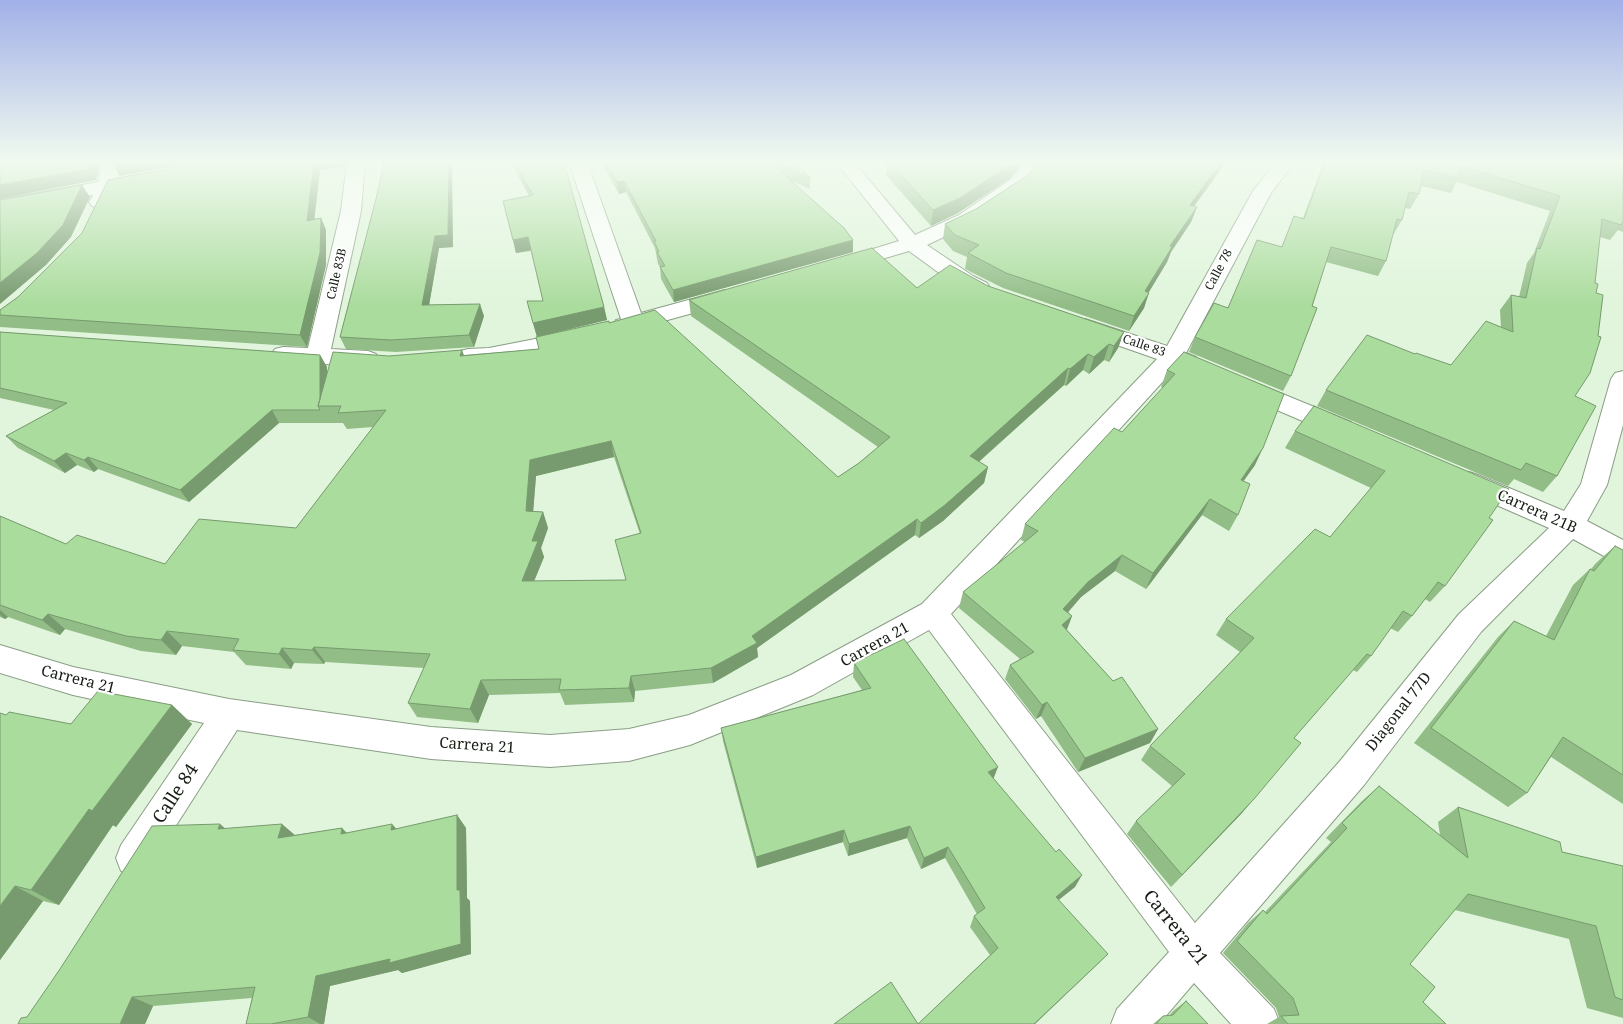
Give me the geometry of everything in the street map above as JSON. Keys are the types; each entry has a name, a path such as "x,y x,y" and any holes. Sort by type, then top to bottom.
{"street":[{"path":"90,222 95,210"},
{"name":"Calle 83B","path":"318,356 351,210"},
{"path":"594,210 633,322"},
{"path":"884,210 912,244 965,281 994,295"},
{"path":"825,270 912,244 966,219 979,210"},
{"name":"Calle 78","path":"1173,356 1252,210"},
{"path":"452,358 489,355 570,340 744,292"},
{"name":"Calle 83","path":"1070,321 1173,356"},
{"path":"259,352 387,361"},
{"path":"1173,356 1362,436"},
{"name":"Carrera 21","path":"0,659 73,681 228,714 431,743 550,750 629,745 690,730 802,685 933,613 1173,356"},
{"name":"Diagonal 77D","path":"1132,1024 1352,773 1470,623 1570,525 1594,485 1623,379"},
{"name":"Carrera 21B","path":"1444,471 1570,525 1623,553"},
{"name":"Carrera 21","path":"933,613 1194,954 1259,1024"},
{"name":"Calle 84","path":"116,885 228,714"}],"building":[{"path":"0,210 70,210 63,225 37,253 0,283"},
{"path":"93,210 308,210 307,221 321,218 320,253 300,335 0,315 0,310 18,297 82,233"},
{"path":"373,210 448,210 448,235 435,236 422,305 480,304 469,335 391,340 340,337"},
{"path":"505,210 577,210 604,307 533,323 527,301 543,301 528,237 513,240"},
{"path":"639,210 824,210 844,228 853,240 673,290 660,267 665,266 657,252 659,252 654,241 656,241"},
{"path":"974,210 1195,210 1170,246 1172,247 1145,291 1149,293 1134,316 1006,273 968,253 979,245 955,235 945,224"},
{"path":"1307,210 1405,210 1402,220 1397,219 1386,261 1331,247 1312,306 1317,308 1291,376 1195,337 1214,303 1228,308 1257,240 1282,247 1294,216 1304,219"},
{"path":"1555,210 1623,210 1623,222 1621,225 1602,219 1595,283 1598,284 1596,293 1603,295 1598,336 1601,337 1590,373 1575,396 1596,406 1557,476 1526,463 1521,470 1326,390 1367,335 1415,354 1451,365 1486,321 1513,332 1511,295 1526,298 1537,248 1540,249"},
{"path":"872,248 917,288 950,265 988,286 1124,332 1114,346 1109,344 1094,357 1088,354 1070,369 1068,368 970,456 988,467 945,505 921,523 917,519 752,636 757,643 711,668 631,676 629,688 559,690 561,679 481,680 470,709 408,703 430,654 314,647 312,650 282,648 279,654 233,650 239,639 167,631 161,640 126,636 48,614 42,620 0,605 0,516 66,544 77,535 165,564 199,519 296,528 386,410 338,413 341,406 318,406 333,352 389,356 462,350 460,356 539,349 536,337 609,321 609,323 655,310 838,477 859,463 890,437 689,300","holes":["611,441 641,533 615,540 626,580 522,581 538,541 532,541 543,512 526,511 530,460"]},
{"path":"0,332 320,355 320,399 318,406 320,410 272,410 180,490 88,457 84,460 66,453 54,461 6,436 67,403 0,388"},
{"path":"1184,352 1284,394 1263,448 1241,480 1250,484 1238,515 1210,499 1153,573 1122,555 1088,582 1063,609 1072,616 1062,625 1113,681 1122,677 1158,729 1085,758 1047,702 1042,705 1010,665 1034,652 963,592 1038,531 1025,524 1114,428 1122,432 1175,374 1167,370"},
{"path":"1314,406 1509,489 1489,518 1493,520 1445,586 1438,582 1412,616 1403,611 1371,656 1367,654 1294,738 1301,743 1254,799 1182,875 1136,821 1185,774 1150,746 1254,638 1226,619 1315,529 1330,537 1385,471 1295,431"},
{"path":"1615,546 1623,550 1623,775 1563,737 1527,793 1431,728 1514,621 1554,640 1590,569 1594,571"},
{"path":"904,639 998,767 988,772 1056,852 1059,849 1082,875 1056,897 1108,954 1034,1024 918,1024 998,948 974,916 985,908 948,847 924,858 910,826 849,844 844,830 756,857 721,728 871,688 854,663"},
{"path":"98,691 172,705 92,811 89,809 31,890 15,886 0,906 0,713 6,715 9,712 71,724"},
{"path":"1379,786 1468,858 1458,807 1560,842 1562,852 1623,866 1623,1000 1615,997 1596,926 1468,894 1410,964 1435,987 1423,1002 1446,1024 1288,1024 1281,1016 1299,1015 1293,998 1237,941 1263,910 1267,914 1347,828 1342,823"},
{"path":"457,815 457,890 460,890 461,944 389,963 390,959 316,976 308,1017 271,1024 246,1024 255,987 132,997 120,1024 18,1024 21,1018 27,1017 60,969 152,826 220,824 218,829 282,824 278,838 342,828 341,834 392,824 391,830"},
{"path":"891,982 918,1024 834,1024"},
{"path":"1186,1001 1208,1024 1156,1024 1163,1016 1173,1015"}]}
